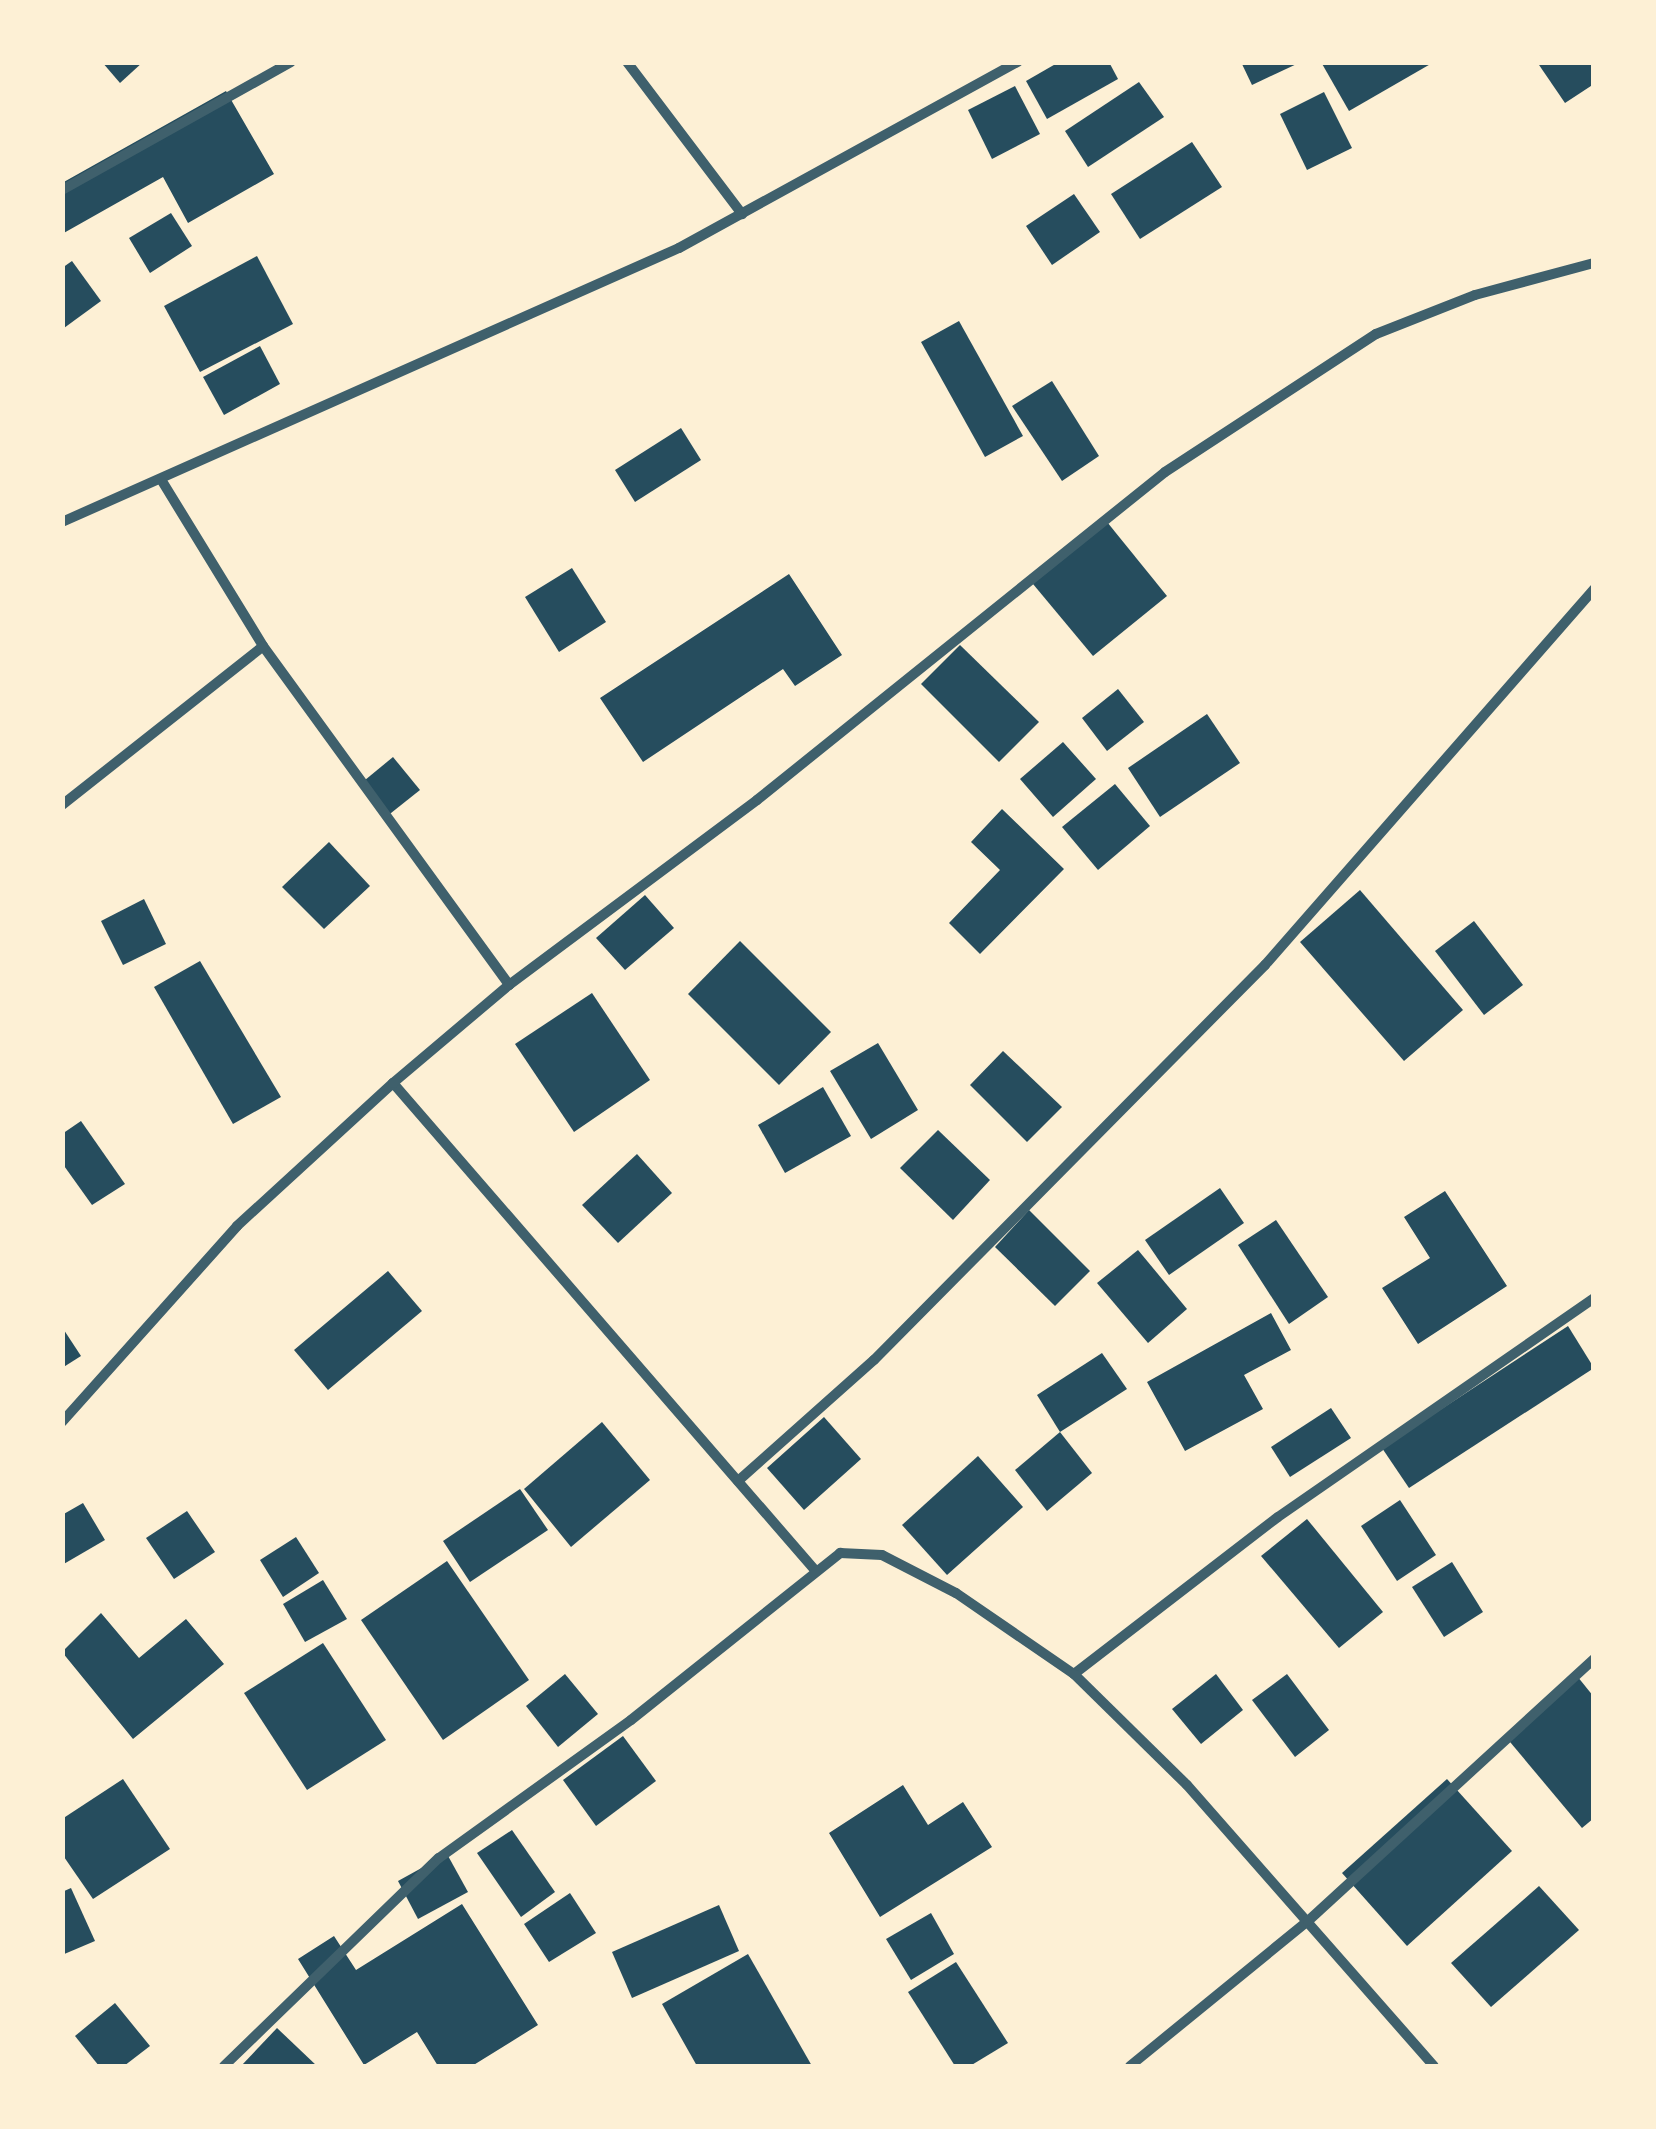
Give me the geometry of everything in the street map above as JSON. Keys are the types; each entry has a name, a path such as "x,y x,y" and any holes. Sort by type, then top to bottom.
{"street":[{"path":"62,190 291,62"},
{"path":"627,62 742,214"},
{"path":"62,522 474,344 742,214 1018,62"},
{"path":"62,1422 238,1226 393,1083 509,984 757,800 1165,472 1376,334 1475,295 1594,263"},
{"path":"162,481 262,646 509,984"},
{"path":"738,1481 874,1360 1265,965 1594,589"},
{"path":"62,805 262,646"},
{"path":"393,1083 814,1569"},
{"path":"1074,1674 1278,1517 1594,1298"},
{"path":"224,2066 438,1858 632,1720 814,1569 840,1553 882,1555 956,1592 1074,1674 1187,1786 1434,2066"},
{"path":"1130,2066 1308,1921 1594,1659"}],"building":[{"path":"102,62 143,62 120,83"},
{"path":"1059,62 1109,62 1118,79 1047,119 1026,81"},
{"path":"1241,62 1301,62 1252,85"},
{"path":"1321,62 1434,62 1349,111"},
{"path":"1537,62 1594,62 1594,84 1565,103"},
{"path":"1139,82 1164,117 1088,167 1065,131"},
{"path":"1015,86 1040,134 992,159 968,110"},
{"path":"226,91 274,174 188,223 163,177 62,234 62,183"},
{"path":"1324,92 1352,148 1307,170 1280,114"},
{"path":"1192,142 1222,187 1140,239 1111,194"},
{"path":"1074,194 1100,232 1052,265 1026,226"},
{"path":"171,213 192,246 150,273 129,238"},
{"path":"257,256 293,324 200,372 164,306"},
{"path":"72,261 101,301 64,328 62,268"},
{"path":"959,321 1023,436 985,457 921,342"},
{"path":"260,346 280,384 224,415 203,377"},
{"path":"1052,381 1099,456 1062,481 1012,406"},
{"path":"681,428 701,460 635,502 615,470"},
{"path":"1103,517 1167,596 1093,656 1028,578"},
{"path":"572,568 606,622 559,652 525,597"},
{"path":"789,574 842,655 795,686 783,669 643,762 600,698"},
{"path":"960,645 1039,722 999,762 921,684"},
{"path":"1118,689 1144,722 1107,751 1082,718"},
{"path":"1207,714 1240,763 1160,817 1128,768"},
{"path":"1063,742 1096,779 1053,817 1020,779"},
{"path":"393,757 420,790 386,817 359,785"},
{"path":"1115,784 1150,826 1098,870 1062,827"},
{"path":"1002,809 1064,869 980,954 949,923 1000,870 971,842"},
{"path":"329,842 370,886 324,929 282,887"},
{"path":"1360,890 1463,1010 1404,1061 1300,942"},
{"path":"645,895 674,928 625,970 596,938"},
{"path":"144,899 166,944 123,965 101,921"},
{"path":"1474,921 1523,985 1484,1015 1435,951"},
{"path":"740,941 831,1032 779,1085 688,994"},
{"path":"200,961 281,1097 233,1124 154,987"},
{"path":"592,993 650,1080 574,1132 515,1044"},
{"path":"878,1043 918,1110 871,1139 830,1071"},
{"path":"1003,1051 1062,1107 1027,1142 970,1085"},
{"path":"823,1087 851,1136 785,1173 758,1125"},
{"path":"81,1121 125,1184 92,1205 62,1163 62,1134"},
{"path":"938,1130 990,1180 953,1220 900,1168"},
{"path":"637,1154 672,1193 618,1243 582,1205"},
{"path":"1220,1188 1244,1223 1169,1275 1145,1240"},
{"path":"1445,1191 1507,1286 1418,1344 1382,1288 1430,1258 1404,1217"},
{"path":"1029,1210 1090,1271 1055,1306 995,1247"},
{"path":"1276,1220 1328,1297 1289,1324 1238,1245"},
{"path":"1138,1250 1187,1309 1148,1343 1097,1283"},
{"path":"388,1271 422,1311 328,1390 294,1350"},
{"path":"1271,1313 1291,1350 1244,1375 1263,1409 1185,1451 1147,1382"},
{"path":"1568,1326 1594,1368 1409,1488 1382,1448"},
{"path":"62,1327 81,1356 62,1368"},
{"path":"1102,1353 1127,1389 1060,1432 1037,1395"},
{"path":"1331,1408 1351,1438 1290,1477 1271,1447"},
{"path":"824,1417 861,1459 804,1510 767,1468"},
{"path":"602,1422 650,1480 571,1547 524,1489"},
{"path":"1060,1432 1092,1473 1047,1511 1015,1470"},
{"path":"978,1456 1023,1507 947,1575 902,1525"},
{"path":"520,1489 548,1530 470,1582 443,1541"},
{"path":"1400,1500 1436,1555 1397,1581 1361,1526"},
{"path":"83,1503 105,1540 62,1565 62,1515"},
{"path":"187,1511 215,1552 174,1579 146,1538"},
{"path":"1307,1519 1383,1612 1339,1648 1261,1556"},
{"path":"296,1537 319,1573 283,1597 260,1560"},
{"path":"447,1561 529,1680 443,1740 361,1620"},
{"path":"1452,1562 1483,1612 1444,1637 1412,1587"},
{"path":"323,1580 347,1619 305,1642 283,1604"},
{"path":"101,1613 139,1658 186,1619 224,1664 133,1739 62,1652"},
{"path":"323,1643 386,1740 307,1790 244,1693"},
{"path":"565,1674 598,1714 558,1747 526,1706"},
{"path":"1216,1674 1243,1710 1201,1744 1172,1709"},
{"path":"1287,1674 1329,1730 1295,1757 1252,1700"},
{"path":"1577,1676 1594,1697 1594,1818 1582,1828 1505,1736"},
{"path":"623,1736 656,1781 596,1826 563,1780"},
{"path":"123,1779 170,1849 93,1899 62,1854 62,1819"},
{"path":"1447,1779 1512,1851 1407,1946 1342,1873"},
{"path":"903,1785 928,1825 963,1802 992,1847 880,1917 829,1833"},
{"path":"512,1830 555,1892 521,1917 477,1853"},
{"path":"447,1854 468,1892 418,1919 398,1881"},
{"path":"1539,1886 1579,1930 1491,2007 1451,1963"},
{"path":"71,1888 95,1941 62,1955 62,1892"},
{"path":"570,1893 596,1933 549,1962 524,1924"},
{"path":"462,1904 538,2025 472,2066 438,2066 417,2032 364,2065 298,1959 334,1936 356,1970"},
{"path":"719,1905 739,1951 632,1998 612,1952"},
{"path":"931,1913 954,1954 911,1980 886,1939"},
{"path":"748,1954 812,2066 697,2066 662,2004"},
{"path":"956,1962 1008,2043 970,2066 955,2066 908,1992"},
{"path":"115,2003 150,2046 124,2066 99,2066 75,2036"},
{"path":"277,2028 317,2066 241,2066"}]}
